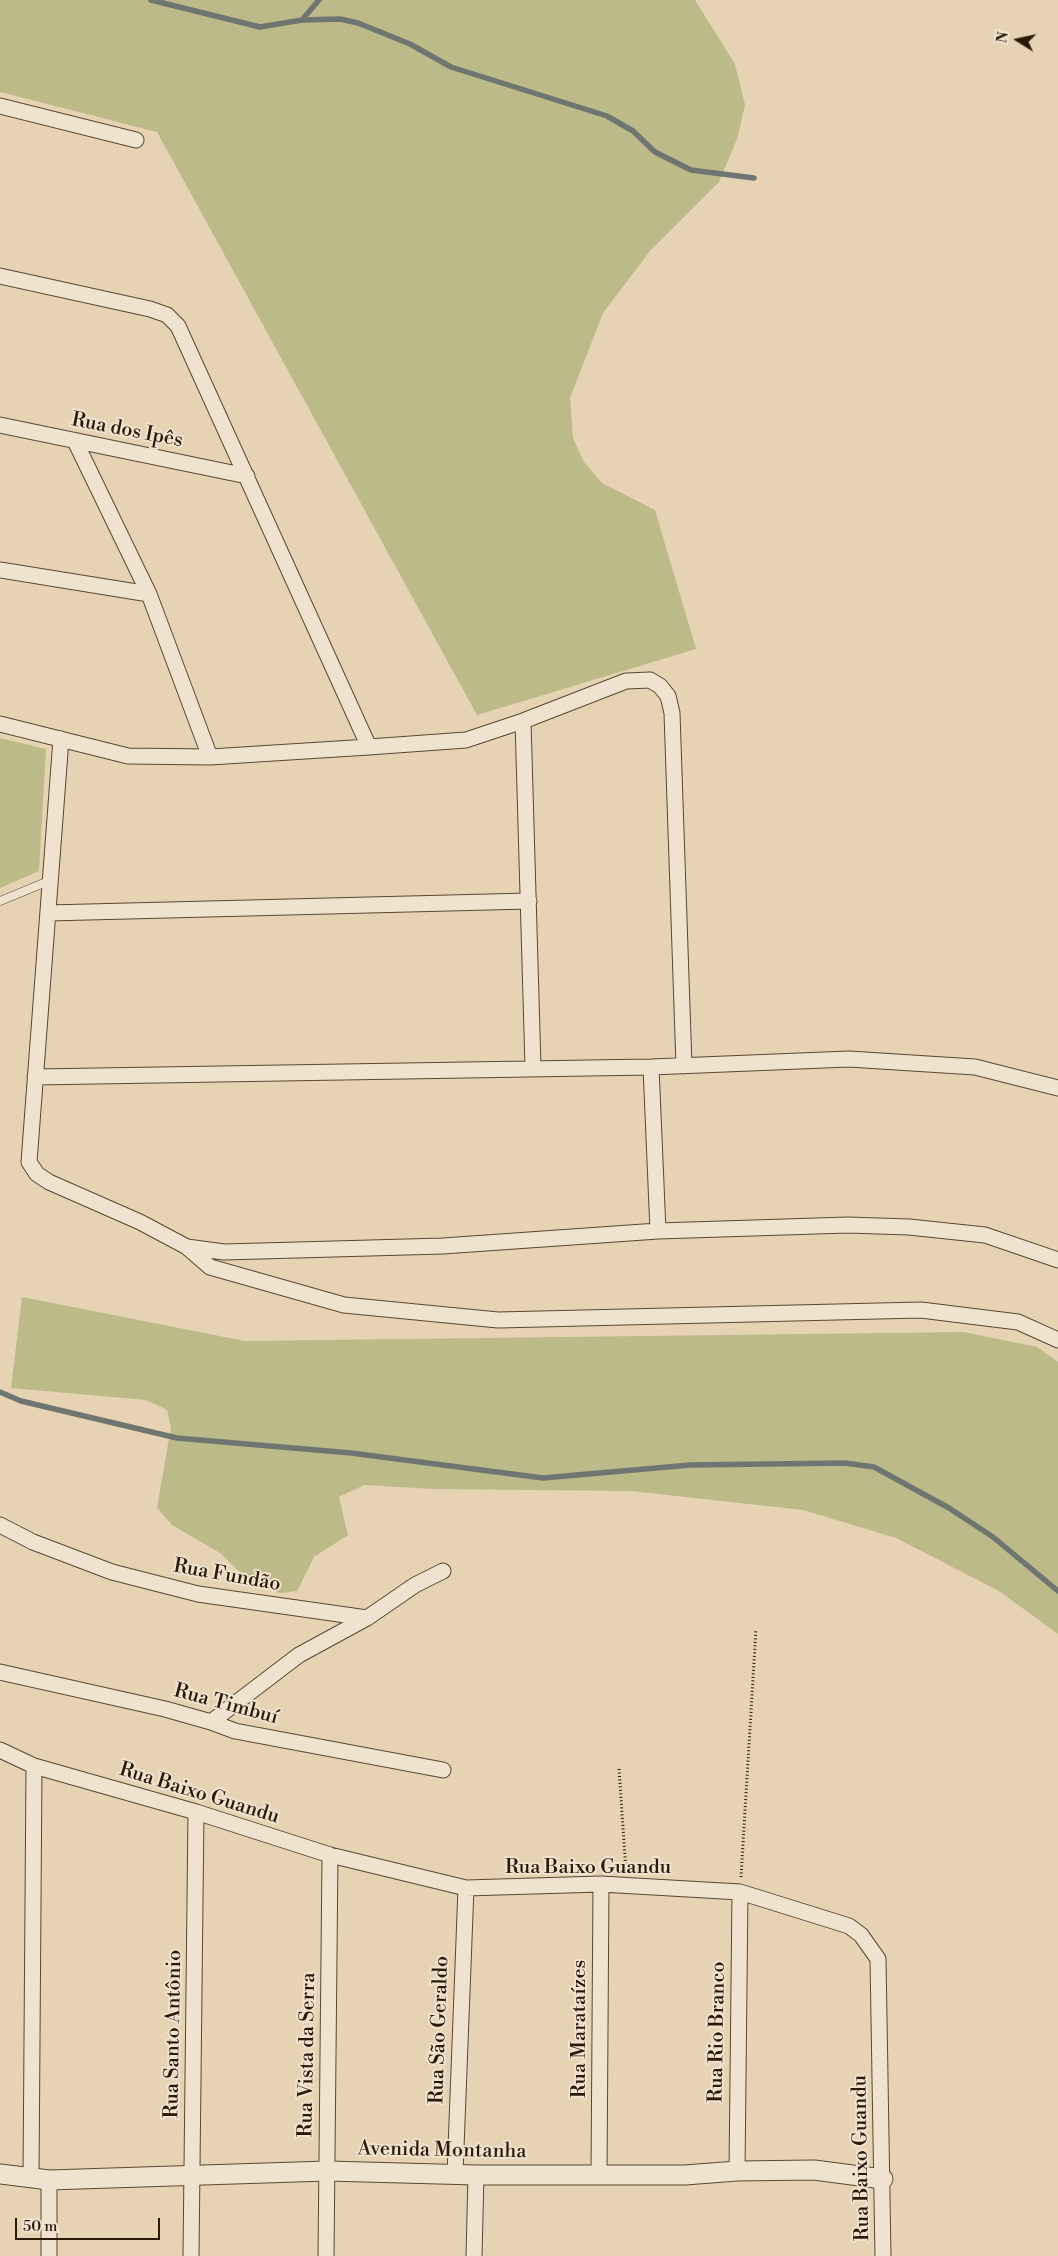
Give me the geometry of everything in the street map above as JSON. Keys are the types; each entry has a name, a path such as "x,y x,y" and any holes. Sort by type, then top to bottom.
{"street":[{"path":"0,106 136,140"},
{"path":"0,276 150,309 167,315 178,326 369,747"},
{"name":"Rua dos Ipês","path":"0,425 247,476"},
{"path":"75,441 149,594 210,757"},
{"path":"0,570 149,594"},
{"path":"0,724 128,756 210,757 369,747 466,740 523,721 626,681 650,680 660,686 668,696 672,713 684,1066"},
{"path":"523,721 533,1068"},
{"path":"61,739 29,1162 37,1174 65,1191 140,1222 186,1247 210,1267 344,1305 498,1320 921,1310 1018,1322 1058,1340"},
{"path":"48,913 529,901"},
{"path":"35,1077 651,1067 849,1059 975,1068 1057,1087"},
{"path":"651,1067 658,1231"},
{"path":"186,1247 224,1252 443,1246 658,1231 848,1225 909,1227 985,1235 1058,1260"},
{"name":"Rua Fundão","path":"0,1525 33,1542 112,1572 198,1594 367,1618"},
{"path":"211,1722 299,1655 367,1618 415,1585 443,1571"},
{"name":"Rua Timbuí","path":"0,1672 211,1722 234,1731 443,1770"},
{"name":"Rua Baixo Guandu","path":"0,1750 34,1766 196,1812 330,1855 466,1888 601,1884 740,1892 849,1926 861,1935 878,1959 883,2256"},
{"path":"34,1766 40,2179 49,2256"},
{"name":"Rua Santo Antônio","path":"191,2256 196,1812"},
{"name":"Rua Vista da Serra","path":"326,2256 330,1855"},
{"name":"Rua Marataízes","path":"599,2175 601,1884"},
{"name":"Rua São Geraldo","path":"454,2174 466,1888"},
{"name":"Rua Rio Branco","path":"737,2171 740,1892"},
{"name":"Avenida Montanha","path":"0,2174 40,2179 327,2171 476,2175 685,2175 737,2171 814,2170 883,2178"},
{"path":"474,2256 476,2175"}],"lane":[{"path":"0,901 51,880"}],"path":[{"path":"740,1892 756,1630"},
{"path":"619,1769 628,1885"}],"shaded area":[{"path":"0,0 695,0 735,64 745,105 737,139 719,182 650,251 603,313 570,398 573,438 584,462 602,483 655,510 696,649 477,715 157,132 0,92"},
{"path":"0,738 46,749 39,871 0,888"},
{"path":"22,1297 245,1341 964,1332 1037,1347 1058,1362 1058,1634 999,1591 896,1538 803,1510 631,1491 433,1489 364,1485 339,1497 348,1535 314,1557 297,1591 280,1593 245,1577 220,1553 172,1525 157,1508 171,1427 167,1410 146,1400 11,1388"}],"waterway":[{"path":"151,0 260,27 302,20 340,19 358,23 410,44 451,67 607,116 633,131 655,152 691,170 754,178"},
{"path":"302,20 319,0"},
{"path":"0,1392 21,1401 177,1438 351,1453 543,1478 690,1465 845,1463 874,1467 949,1508 993,1537 1058,1591"}]}
